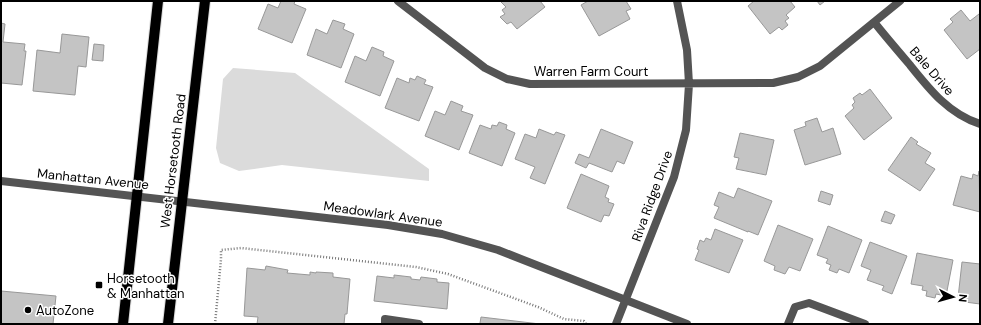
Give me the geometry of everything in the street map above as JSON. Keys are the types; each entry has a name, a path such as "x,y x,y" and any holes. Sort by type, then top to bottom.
{"main road":[{"path":"123,324 158,1"},
{"name":"West Horsetooth Road","path":"168,324 205,1"}],"street":[{"name":"Warren Farm Court","path":"398,1 485,68 507,78 530,84 772,83 798,77 820,66 900,1"},
{"name":"Riva Ridge Drive","path":"616,324 674,177 686,130 689,84 687,50 677,1"},
{"name":"Bale Drive","path":"874,22 941,101 969,121 980,124"},
{"name":"Manhattan Avenue","path":"1,181 181,202"},
{"name":"Meadowlark Avenue","path":"181,202 388,225 442,234 498,250 687,324"},
{"path":"788,324 795,307 809,303 866,324"},
{"path":"385,324 385,319 419,324"}],"path":[{"path":"215,324 222,259 221,249 241,248 416,267 448,274 525,302 564,319 584,321 586,324"}],"shaded area":[{"path":"233,68 295,73 429,169 429,181 282,165 239,171 220,163 216,148 223,79"}],"building":[{"path":"281,1 295,1 294,4 306,9 292,43 258,29 268,4 278,8"},
{"path":"500,1 540,1 545,7 517,29 511,22 507,24 500,17 505,14 502,10 506,7"},
{"path":"588,1 626,1 631,9 626,11 630,19 599,36 581,5"},
{"path":"754,1 790,1 795,7 786,15 789,18 785,21 788,25 782,30 779,27 770,34 748,6"},
{"path":"817,1 825,1 820,5"},
{"path":"961,10 970,21 979,14 980,15 980,49 967,59 944,30 953,22 950,19"},
{"path":"333,20 345,24 343,29 354,34 341,68 307,55 316,29 327,34"},
{"path":"1,23 5,24 3,42 25,44 24,51 26,51 22,85 1,83"},
{"path":"62,34 89,37 86,67 78,66 75,95 33,91 37,50 60,53"},
{"path":"94,44 104,45 103,61 92,60"},
{"path":"372,47 384,52 383,56 394,61 380,96 345,82 355,56 366,61"},
{"path":"417,76 426,80 424,84 433,87 419,121 385,108 397,78 409,83 410,78 415,80"},
{"path":"870,89 892,118 864,140 845,116 854,108 852,105 855,102 853,98 860,93 862,95"},
{"path":"451,101 463,106 461,111 473,115 459,150 425,136 435,111 445,115"},
{"path":"817,118 822,132 833,128 841,154 805,165 794,130 806,126 805,122"},
{"path":"499,122 507,125 506,129 515,133 502,166 469,153 480,125 491,129 492,125 497,126"},
{"path":"539,129 554,135 556,132 565,135 545,184 530,178 535,167 515,159 525,134 536,138"},
{"path":"601,129 633,142 624,164 617,161 612,172 589,163 586,168 575,163 579,154 589,158"},
{"path":"740,133 774,140 766,175 736,169 739,158 734,157"},
{"path":"911,137 918,142 916,144 931,153 925,163 935,169 920,191 888,170"},
{"path":"979,171 980,212 953,205 961,176 972,179 973,174 978,176"},
{"path":"581,174 609,186 605,197 609,199 608,202 614,204 609,216 604,215 601,222 567,208"},
{"path":"738,188 772,201 758,235 714,218 719,207 714,205 719,192 734,198"},
{"path":"821,191 833,195 830,205 818,201"},
{"path":"885,211 895,215 891,224 881,221"},
{"path":"778,225 813,239 800,271 789,267 785,274 774,270 775,266 764,261"},
{"path":"828,226 862,240 849,273 839,269 837,273 829,270 831,265 826,263 828,259 817,255"},
{"path":"715,229 743,240 729,273 695,260 699,250 697,249 700,240 704,242 706,238 711,240"},
{"path":"870,242 907,256 892,294 882,290 884,286 867,280 871,270 861,266"},
{"path":"917,253 953,260 946,296 936,294 935,298 926,296 927,291 922,290 923,286 911,284"},
{"path":"962,262 980,264 980,304 965,302 965,299 958,298"},
{"path":"266,266 288,270 287,273 310,275 310,272 333,273 333,277 350,279 347,314 345,314 344,324 257,324 258,317 244,316 247,268 265,270"},
{"path":"394,275 411,277 411,279 420,280 421,277 437,279 437,282 449,283 447,309 374,301 377,276 394,278"},
{"name":"AutoZone","path":"1,291 56,296 53,324 1,324"},
{"path":"481,317 540,324 479,324"}],"place":[{"name":"Horsetooth & Manhattan","path":"99,285"},
{"name":"AutoZone","path":"28,310"}]}
